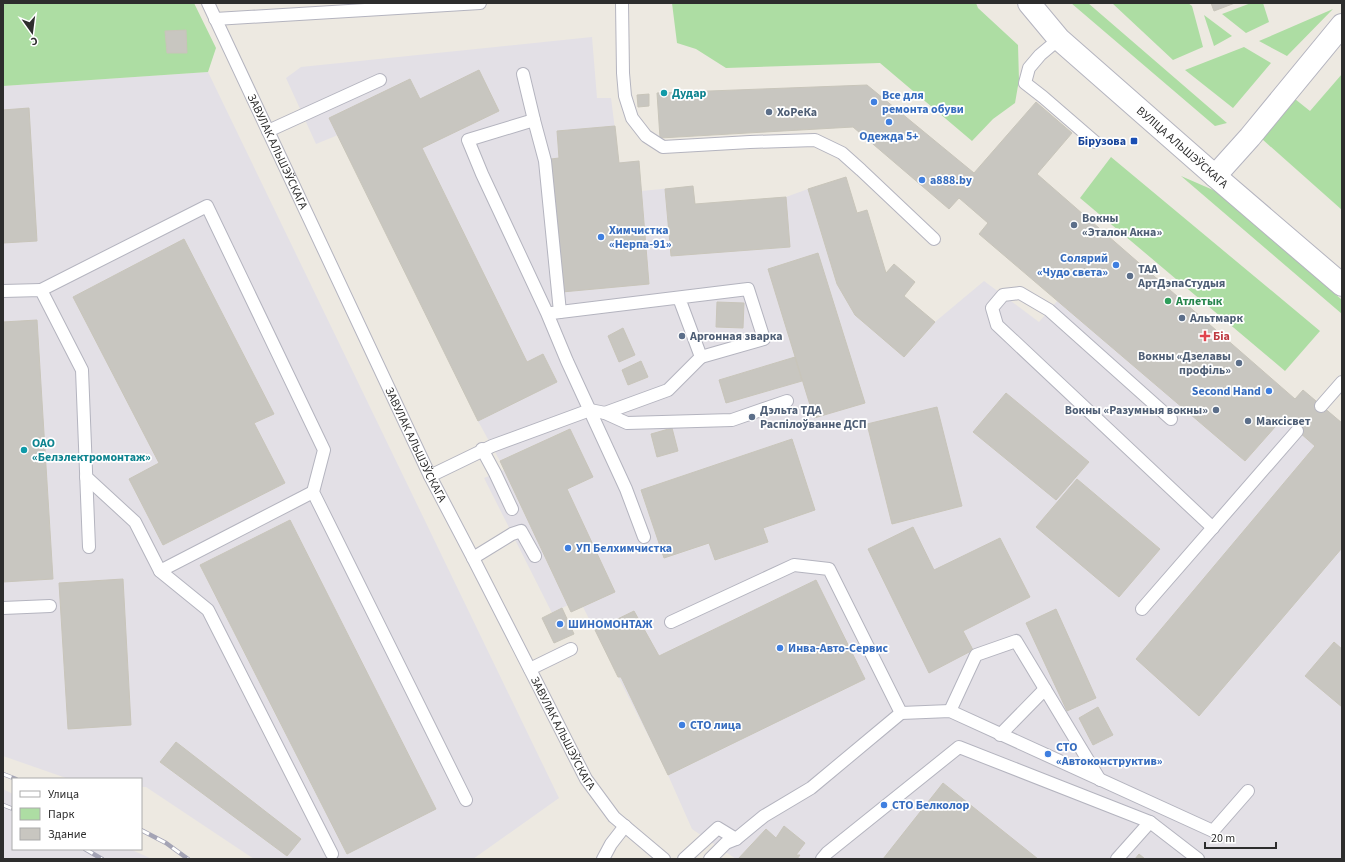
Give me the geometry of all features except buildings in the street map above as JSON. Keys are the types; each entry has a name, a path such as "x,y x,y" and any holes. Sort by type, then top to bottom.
{"main road":[{"name":"ВУЛІЦА АЛЬШЭЎСКАГА","path":"1029,3 1059,39 1342,285"},
{"path":"1215,176 1250,137 1342,25"}],"lane":[{"name":"ЗАВУЛАК АЛЬШЭЎСКАГА","path":"208,3 430,476 586,779 614,817 664,859"},
{"path":"215,19 480,3"},
{"path":"622,3 623,73 625,96 632,118 646,136 663,148 815,140 842,154 934,239"},
{"path":"1059,39 1029,68 1025,83 1095,142"},
{"path":"523,74 545,161 560,312"},
{"path":"268,131 380,80"},
{"path":"534,120 468,140 482,174 547,313 626,489 644,537"},
{"path":"3,291 40,290 207,206 324,450 313,492 466,800"},
{"path":"547,313 748,289 764,339 701,357 668,390 605,413"},
{"path":"40,290 82,370 89,547"},
{"path":"1171,419 1049,310 1020,293 1003,295 992,308 997,325 1213,528"},
{"path":"679,298 701,357"},
{"path":"1321,406 1342,382"},
{"path":"430,476 482,450 590,410 605,413 627,423 732,420 787,401"},
{"path":"1142,609 1298,431"},
{"path":"482,450 512,509"},
{"path":"86,477 135,522 160,571 208,610 332,854"},
{"path":"160,571 313,492"},
{"path":"473,558 512,534 521,531 535,556"},
{"path":"671,622 794,565 829,569 901,713"},
{"path":"3,608 50,606"},
{"path":"950,712 976,655 1016,641 1100,780"},
{"path":"530,669 571,649"},
{"path":"1000,735 1045,689"},
{"path":"710,859 726,844 736,839 764,816 811,788 901,713 950,712 1213,831 1248,791"},
{"path":"822,859 827,853 959,747 1150,822 1198,859"},
{"path":"1117,859 1150,822"},
{"path":"603,859 611,844 625,826"},
{"path":"684,859 718,828 736,839"}],"shaded area":[{"path":"592,37 597,98 611,98 619,162 639,161 641,191 693,186 695,204 786,197 808,189 837,284 904,357 935,322 984,281 1039,322 1058,300 1245,461 1283,418 1295,399 1303,390 1342,423 1342,859 736,859 692,829 668,775 583,607 571,612 568,605 552,613 484,478 504,470 500,461 478,421 338,135 316,144 286,78 301,67"},
{"path":"208,72 559,798 473,859 254,859 146,787 142,787 142,778 66,778 3,756 3,86"},
{"path":"3,789 12,794 12,850 132,850 152,859 3,859"}],"green space":[{"path":"3,3 194,3 216,48 208,72 3,86"},
{"path":"672,3 976,3 978,8 1018,45 1019,80 1015,103 993,119 972,141 880,63 726,68 696,49 677,43"},
{"path":"1071,3 1088,3 1227,123 1215,126"},
{"path":"1112,3 1188,3 1192,6 1203,47 1173,60"},
{"path":"1251,3 1263,3 1269,22 1246,33 1222,14"},
{"path":"1333,9 1287,56 1259,41"},
{"path":"1204,15 1232,36 1214,46"},
{"path":"1244,47 1271,63 1233,108 1185,70"},
{"path":"1342,74 1342,210 1262,139 1295,99 1310,111"},
{"path":"1111,157 1320,331 1285,371 1080,198"},
{"path":"1181,176 1220,193 1342,300 1342,314"}],"railway":[{"path":"3,774 13,778"},
{"path":"3,805 12,809"},
{"path":"142,831 166,843 188,859"},
{"path":"87,850 102,859"}],"place":[{"name":"Дудар","path":"664,93"},
{"name":"Все для ремонта обуви","path":"874,102"},
{"name":"ХоРеКа","path":"769,112"},
{"name":"Одежда 5+","path":"889,122"},
{"name":"Бірузова","path":"1134,141"},
{"name":"a888.by","path":"922,180"},
{"name":"Вокны «Эталон Акна»","path":"1074,225"},
{"name":"Химчистка «Нерпа-91»","path":"601,237"},
{"name":"Солярий «Чудо света»","path":"1116,265"},
{"name":"ТАА АртДэпаСтудыя","path":"1130,276"},
{"name":"Атлетык","path":"1168,301"},
{"name":"Альтмарк","path":"1182,318"},
{"name":"Аргонная зварка","path":"682,336"},
{"name":"Біа","path":"1205,336"},
{"name":"Вокны «Дзелавы профіль»","path":"1239,363"},
{"name":"Second Hand","path":"1269,391"},
{"name":"Вокны «Разумныя вокны»","path":"1216,410"},
{"name":"Дэльта ТДА Распілоўванне ДСП","path":"752,417"},
{"name":"Максісвет","path":"1248,421"},
{"name":"ОАО «Белэлектромонтаж»","path":"24,450"},
{"name":"УП Белхимчистка","path":"568,548"},
{"name":"ШИНОМОНТАЖ","path":"560,624"},
{"name":"Инва-Авто-Сервис","path":"780,648"},
{"name":"СТО лица","path":"682,725"},
{"name":"СТО «Автоконструктив»","path":"1048,754"},
{"name":"СТО Белколор","path":"884,805"}]}
